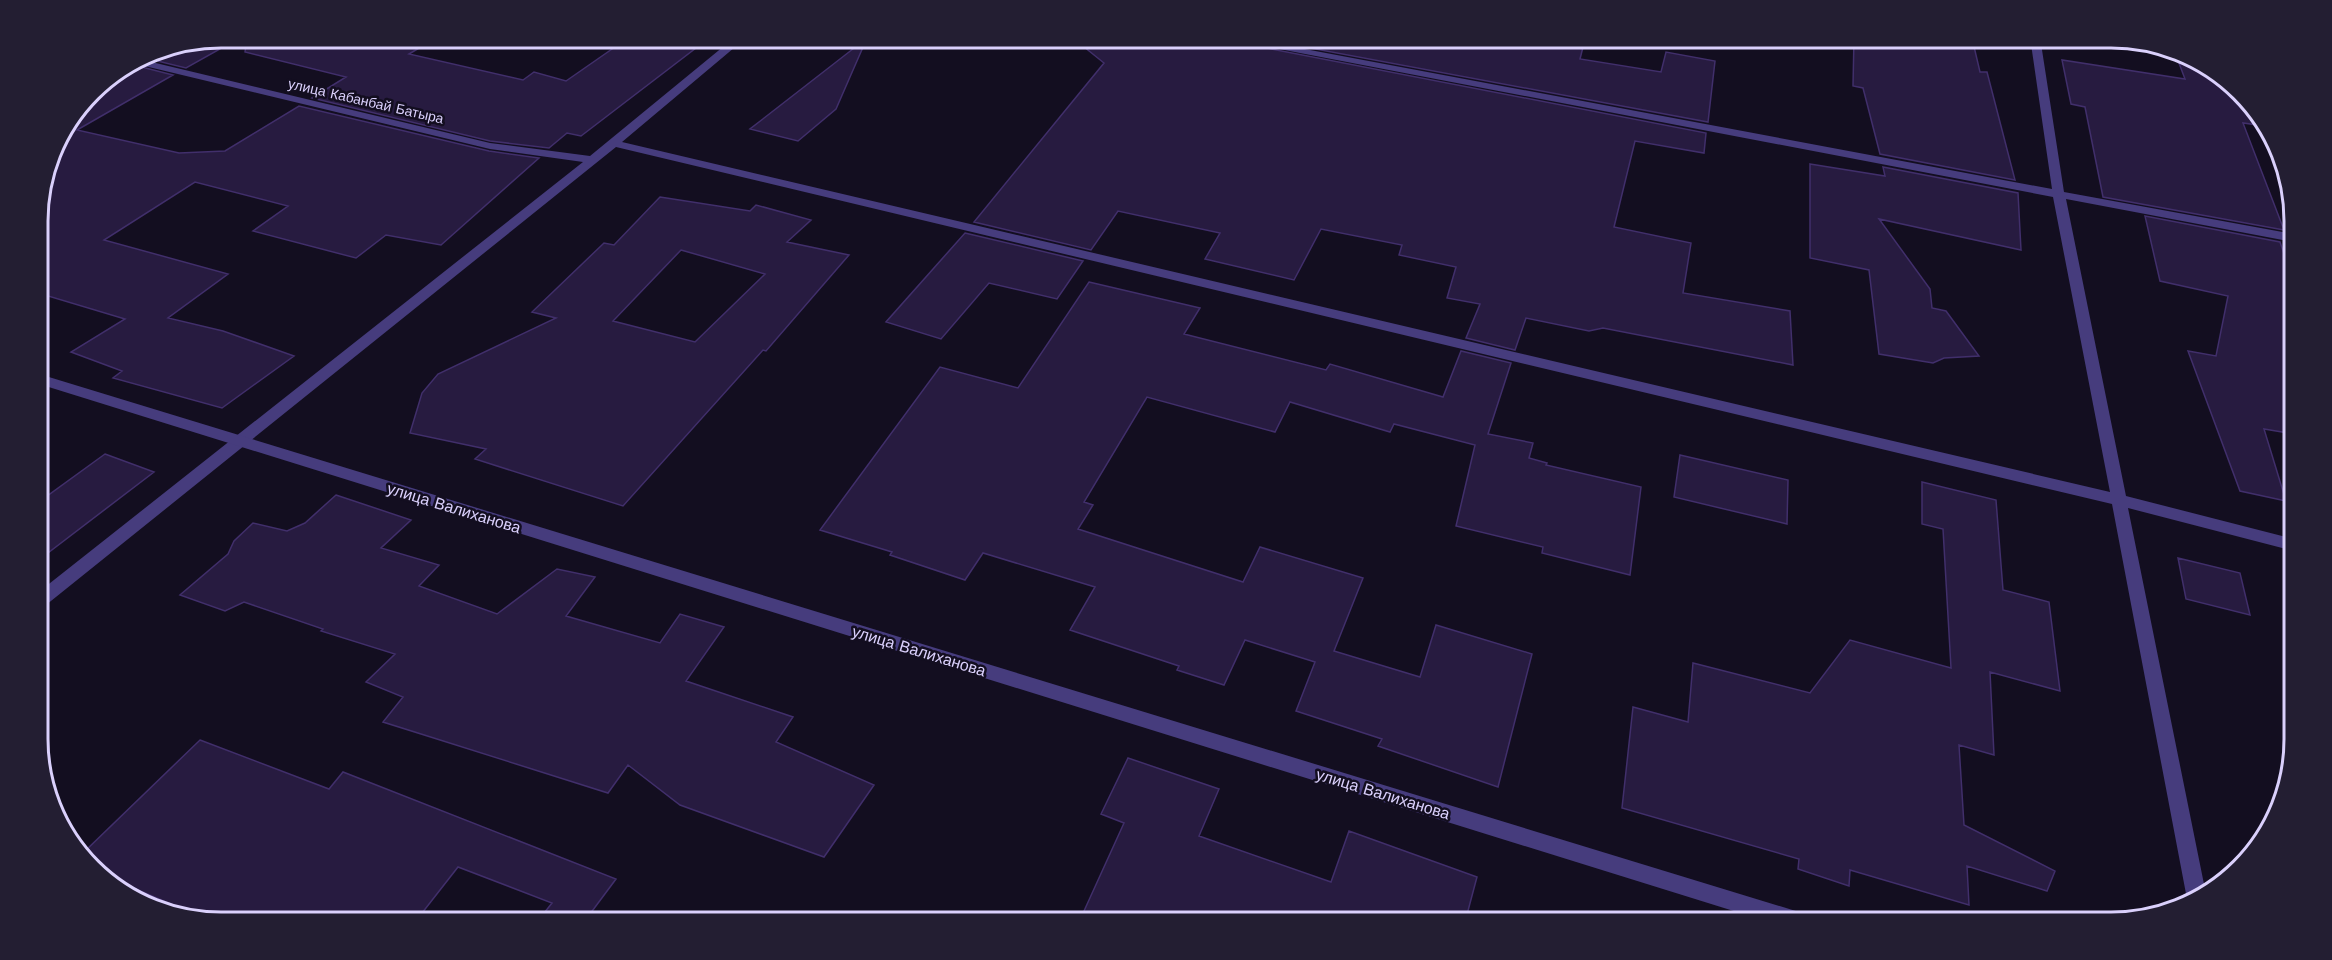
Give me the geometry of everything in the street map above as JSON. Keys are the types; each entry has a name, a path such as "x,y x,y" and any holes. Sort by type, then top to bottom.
{"street":[{"path":"48,594 614,143 730,48"},
{"path":"1275,48 2284,236"},
{"path":"2037,48 2059,195 2195,890"},
{"name":"улица Кабанбай Батыра","path":"148,64 490,146 592,160"},
{"path":"614,143 2119,500 2284,542"},
{"name":"улица Валиханова","path":"48,382 1766,912"}],"building":[{"path":"222,48 186,68 156,61 198,49"},
{"path":"246,48 419,48 409,54 523,80 534,72 566,81 614,48 696,48 581,136 567,133 549,148 490,141 312,98 346,77 245,52"},
{"path":"854,48 863,48 836,109 798,141 750,129"},
{"path":"1085,48 1267,48 1706,133 1704,153 1635,141 1614,227 1691,243 1683,293 1790,311 1793,365 1603,328 1589,331 1526,318 1515,350 1466,338 1480,304 1447,298 1456,267 1399,255 1402,245 1321,229 1294,280 1205,259 1220,233 1118,211 1091,250 974,222 1104,63"},
{"path":"1310,48 1583,48 1580,59 1661,72 1666,52 1715,61 1708,122"},
{"path":"1854,48 1974,48 1980,72 1987,72 2015,180 1880,154 1863,88 1853,86"},
{"path":"2062,60 2185,79 2179,62 2207,77 2225,91 2255,125 2243,123 2284,230 2103,197 2085,107 2071,104"},
{"path":"142,67 173,75 77,130 179,153 225,151 299,106 489,151 539,158 441,245 386,235 356,258 253,231 288,206 195,182 104,240 228,274 168,318 223,331 294,356 222,408 113,378 122,371 71,352 125,319 48,296 48,209 54,176 71,134 107,91"},
{"path":"1810,164 1885,176 1883,167 2018,193 2021,250 1879,219 1930,289 1932,308 1946,311 1979,356 1944,358 1933,363 1879,354 1869,270 1810,258"},
{"path":"660,197 750,211 756,205 811,220 787,242 849,255 766,351 763,350 623,506 475,459 486,449 410,433 422,393 438,374 556,318 532,312 604,243 614,245","holes":["681,250 765,274 695,342 613,321"]},
{"path":"2145,216 2280,242 2284,254 2284,432 2264,429 2284,501 2240,491 2188,351 2216,356 2228,296 2160,281"},
{"path":"965,233 1083,261 1057,299 989,283 941,339 886,322"},
{"path":"1089,282 1200,308 1184,334 1326,370 1330,364 1443,397 1461,351 1511,363 1488,434 1533,443 1529,458 1547,463 1546,465 1641,487 1630,575 1542,553 1543,547 1456,526 1475,445 1394,424 1390,432 1290,402 1275,432 1147,397 1084,502 1093,505 1078,529 1243,582 1260,547 1363,578 1334,651 1420,677 1436,625 1532,654 1498,787 1378,746 1382,739 1296,711 1315,662 1245,640 1224,685 1177,670 1179,666 1070,630 1095,587 983,553 965,580 890,555 892,552 820,530 940,367 1018,388"},
{"path":"105,454 154,472 48,553 48,495"},
{"path":"1680,455 1788,480 1787,524 1674,497"},
{"path":"1922,482 1996,500 2003,590 2049,602 2060,691 1990,672 1994,755 1959,745 1964,825 2055,871 2047,891 1967,866 1969,905 1850,870 1849,886 1798,869 1799,859 1622,808 1633,707 1688,722 1693,663 1810,693 1850,640 1951,668 1943,529 1922,524"},
{"path":"336,495 411,520 381,548 439,565 419,586 497,614 557,569 595,577 566,616 660,643 680,614 724,627 686,681 793,717 776,742 874,785 824,857 680,805 628,765 608,793 383,722 403,697 366,682 395,654 321,631 323,629 244,602 225,611 180,595 228,554 234,541 253,523 287,531 305,523"},
{"path":"2178,558 2240,573 2250,615 2186,599"},
{"path":"200,740 329,789 343,772 616,879 591,912 545,912 552,903 458,867 423,912 198,911 174,906 134,888 107,869 88,849"},
{"path":"1128,758 1219,789 1199,836 1331,882 1349,831 1477,877 1468,912 1084,912 1124,823 1101,814"}]}
